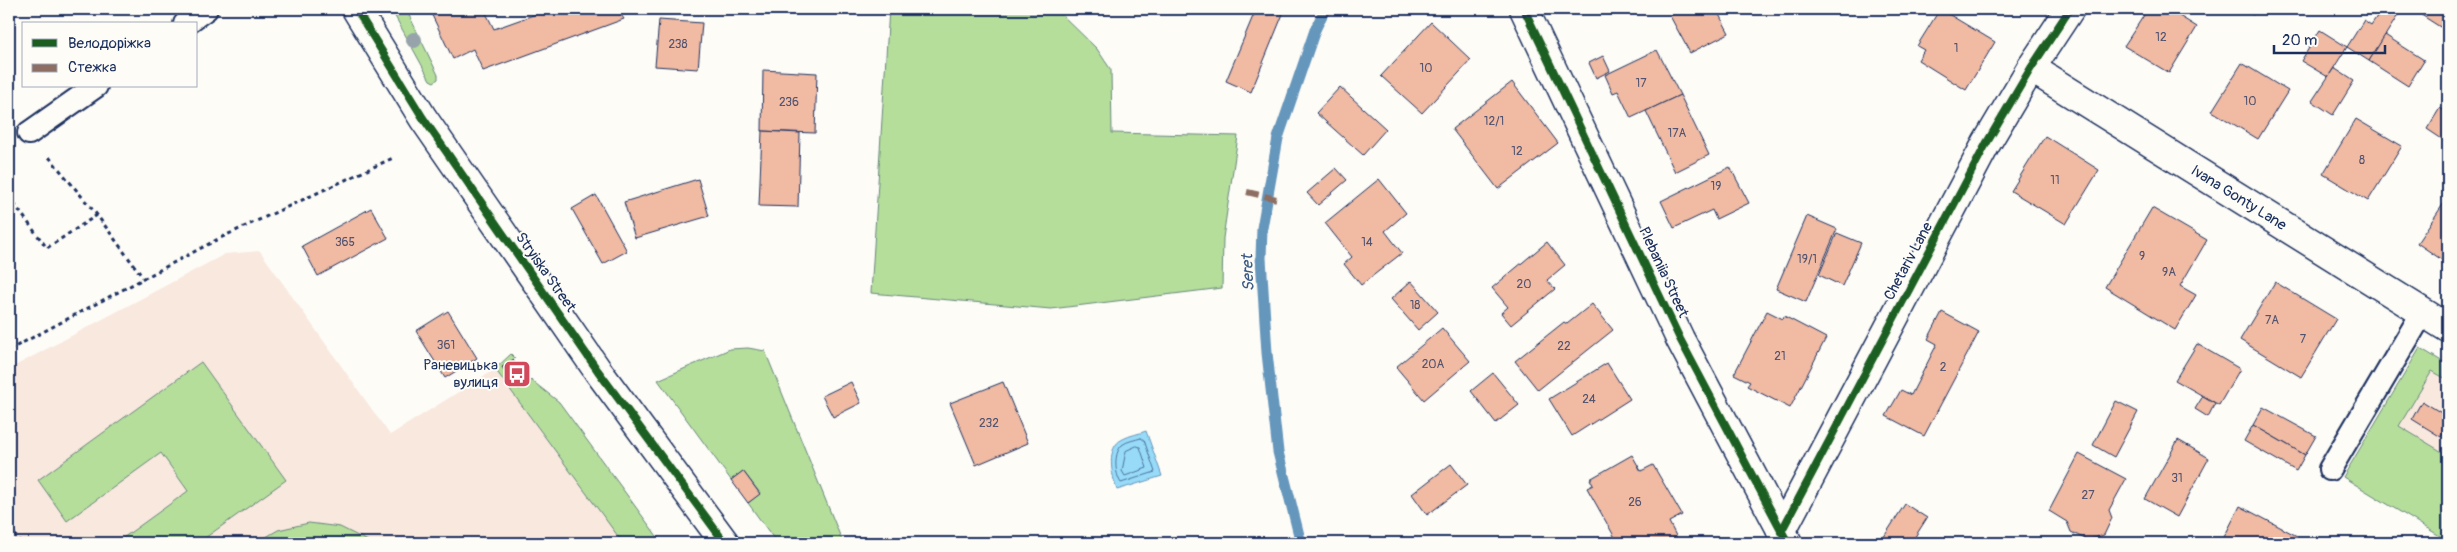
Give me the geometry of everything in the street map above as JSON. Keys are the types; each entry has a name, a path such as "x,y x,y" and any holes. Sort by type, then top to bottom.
{"street":[{"name":"Stryiska Street","path":"356,9 384,57 445,150 598,371 725,543"},
{"name":"Plebaniia Street","path":"1524,9 1680,339 1784,538"},
{"name":"Chetariv Lane","path":"1784,538 1986,144 2031,68 2070,9"},
{"name":"Ivana Gonty Lane","path":"2031,68 2448,328"}],"lane":[{"path":"188,22 206,9"},
{"path":"29,133 93,88"},
{"path":"2330,469 2423,312"}],"path":[{"path":"29,133 97,215 144,279"},
{"path":"9,350 220,238 396,157"},
{"path":"9,197 47,248 97,215"},
{"path":"9,527 21,543"}],"shaded area":[{"path":"260,251 390,435 495,369 623,543 9,543 9,369 225,254"},
{"path":"2432,371 2448,380 2448,447 2444,453 2399,426"}],"green space":[{"path":"391,9 406,9 438,75 438,79 434,82 430,80"},
{"path":"889,9 1056,9 1097,49 1111,70 1112,133 1238,136 1223,238 1222,288 1051,309 871,293"},
{"path":"748,348 765,351 843,543 777,543 748,503 760,493 743,471 731,480 658,380 730,349"},
{"path":"2420,348 2448,365 2448,380 2432,371 2399,426 2444,453 2448,447 2448,541 2343,477"},
{"path":"511,354 515,358 503,367 519,389 531,380 559,402 662,543 623,543 495,369"},
{"path":"201,362 286,480 198,543 116,543 188,491 161,453 67,521 38,480"},
{"path":"309,523 340,527 372,543 256,543 278,530"}],"water":[{"path":"1146,431 1162,476 1117,490 1111,462 1114,448 1123,439"}],"building":[{"path":"429,9 484,9 494,29 550,9 617,9 624,19 483,71 473,49 453,59"},
{"path":"1256,9 1285,9 1251,92 1226,81"},
{"path":"1683,9 1716,9 1729,33 1690,53 1670,16"},
{"path":"1940,9 1995,42 1966,90 1918,60 1924,50 1917,46"},
{"path":"2148,9 2168,9 2197,27 2169,73 2124,46"},
{"path":"2243,9 2257,9 2253,15"},
{"path":"2382,9 2402,9 2369,61 2347,47 2364,20 2371,25"},
{"path":"2412,9 2448,9 2448,32"},
{"path":"659,20 702,23 698,69 655,66"},
{"path":"1431,22 1471,60 1422,113 1381,76"},
{"path":"2320,30 2347,47 2328,77 2301,61"},
{"path":"2385,35 2424,60 2408,86 2369,61"},
{"path":"1657,50 1680,95 1631,118 1618,91 1613,93 1605,75"},
{"path":"1603,56 1610,71 1596,78 1589,63"},
{"path":"2242,63 2288,91 2258,139 2212,111"},
{"path":"2334,68 2354,81 2333,115 2312,101"},
{"path":"763,70 817,73 815,133 762,131"},
{"path":"1512,82 1558,143 1498,189 1452,129"},
{"path":"1340,87 1386,129 1363,155 1316,113"},
{"path":"1680,95 1709,155 1675,172 1646,111"},
{"path":"2440,108 2448,113 2448,143 2427,129"},
{"path":"2356,119 2402,146 2368,201 2323,174"},
{"path":"762,131 800,133 798,207 759,206"},
{"path":"2045,136 2099,170 2066,224 2011,191"},
{"path":"1730,167 1749,203 1716,219 1712,210 1674,228 1661,201"},
{"path":"1336,168 1347,180 1318,205 1307,193"},
{"path":"698,179 709,216 635,238 624,202"},
{"path":"1379,179 1406,213 1385,231 1402,253 1361,285 1344,264 1352,257 1325,223"},
{"path":"596,195 627,251 603,264 572,209"},
{"path":"2444,203 2448,206 2448,264 2417,243"},
{"path":"371,208 388,238 318,276 302,246"},
{"path":"2152,208 2207,240 2180,286 2196,295 2175,330 2105,287"},
{"path":"1807,216 1837,229 1806,302 1776,289"},
{"path":"1837,233 1861,243 1842,286 1819,275"},
{"path":"1547,242 1565,265 1547,280 1555,289 1511,325 1501,313 1508,307 1492,288"},
{"path":"1411,281 1438,312 1418,330 1391,299"},
{"path":"2275,282 2336,319 2301,377 2240,340"},
{"path":"1592,304 1613,330 1538,390 1515,361 1564,322 1567,324"},
{"path":"448,311 477,358 445,378 416,331"},
{"path":"1767,311 1783,319 1784,316 1826,338 1790,408 1747,386 1750,382 1734,374"},
{"path":"1942,312 1979,332 1924,436 1886,416 1901,390 1911,395 1937,344 1928,339"},
{"path":"1442,328 1470,361 1424,400 1396,367"},
{"path":"2197,344 2240,369 2219,405 2175,380"},
{"path":"513,360 529,382 519,389 502,367"},
{"path":"1607,363 1630,399 1572,436 1549,399"},
{"path":"1493,373 1519,405 1496,423 1471,391"},
{"path":"851,382 861,403 833,417 822,396"},
{"path":"1003,382 1028,443 976,465 950,403"},
{"path":"2203,396 2215,403 2208,417 2195,409"},
{"path":"2116,401 2138,412 2114,457 2093,445"},
{"path":"2422,401 2448,417 2448,424 2441,437 2412,419"},
{"path":"2263,407 2316,436 2305,455 2253,425"},
{"path":"2253,425 2305,455 2296,471 2244,441"},
{"path":"2178,440 2209,458 2177,517 2145,499"},
{"path":"2079,454 2126,479 2109,510 2112,518 2104,535 2087,540 2071,532 2067,522 2049,511"},
{"path":"1632,455 1641,471 1653,465 1682,515 1669,522 1677,538 1668,543 1618,543 1587,488 1593,485 1590,479"},
{"path":"1451,464 1467,485 1427,515 1412,494"},
{"path":"743,471 760,494 748,503 731,480"},
{"path":"1905,504 1927,518 1911,543 1880,543"},
{"path":"2240,506 2297,536 2294,543 2221,543"}],"waterway":[{"name":"Seret","path":"1301,543 1278,452 1267,353 1261,258 1262,228 1278,138 1315,30 1325,9"}],"marked path":[{"path":"1247,192 1277,199"}],"cycle path":[{"path":"356,9 423,118 598,371 725,543"},
{"path":"1524,9 1680,339 1788,543"},
{"path":"1781,532 1986,144 2031,68 2070,9"}],"place":[{"name":"Раневицька вулиця","path":"517,374"}]}
